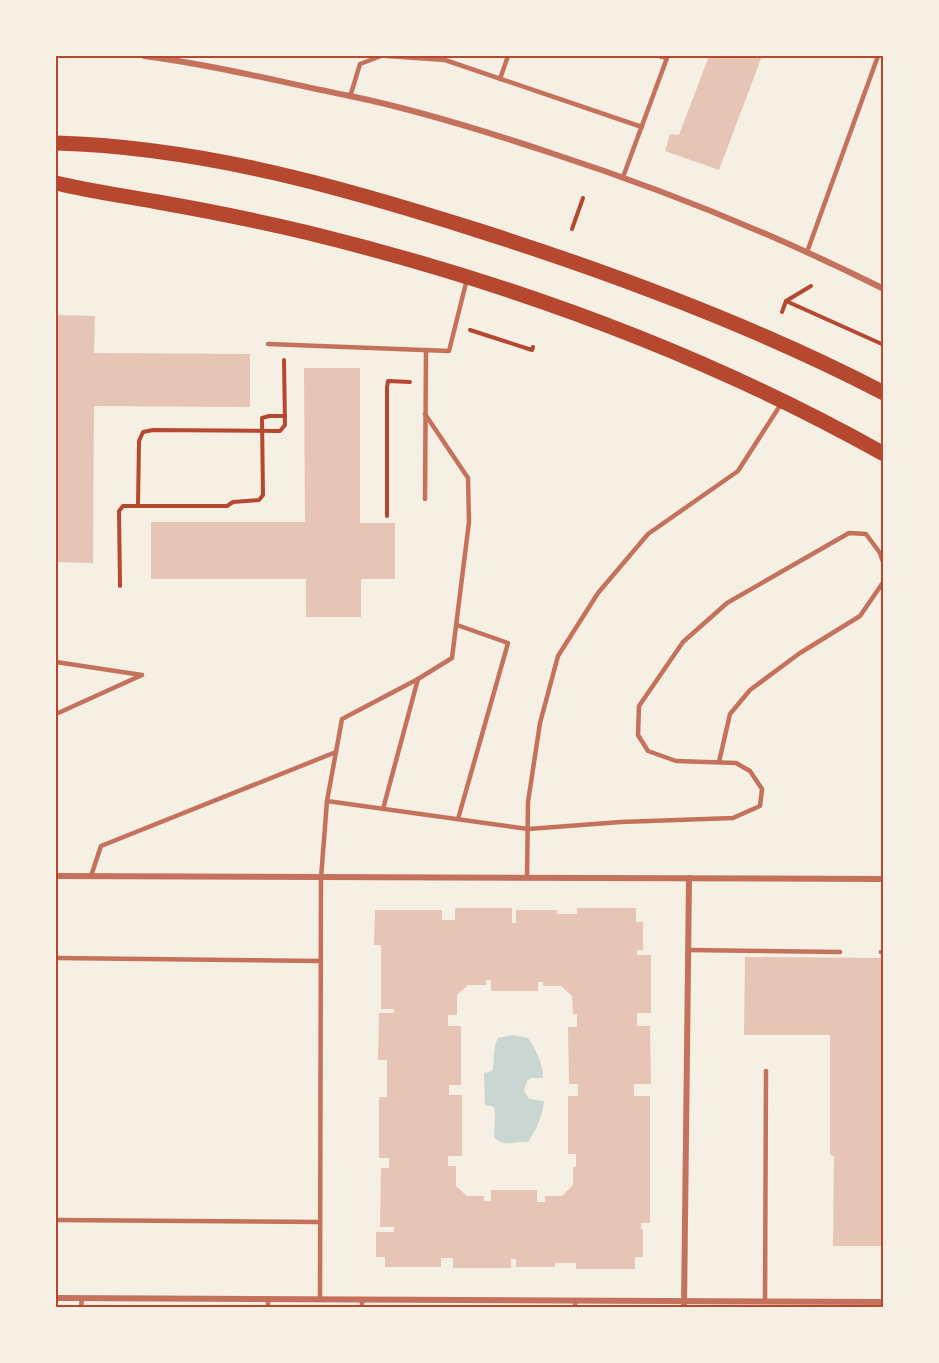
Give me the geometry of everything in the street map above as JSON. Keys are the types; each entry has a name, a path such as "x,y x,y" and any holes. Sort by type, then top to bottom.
{"main road":[{"path":"56,143 107,145 199,157 360,194 552,254 647,289 741,326 884,393"},
{"path":"56,183 258,222 396,256 519,293 614,327 782,402 845,432 884,454"}],"street":[{"path":"144,56 259,76 478,130 624,177 727,217 884,289"},
{"path":"56,876 884,879"},
{"path":"684,1304 689,878"},
{"path":"56,1298 575,1304 884,1302"}],"lane":[{"path":"350,97 360,64 381,56"},
{"path":"387,56 445,60 642,127"},
{"path":"500,79 508,56"},
{"path":"624,177 667,58 659,56"},
{"path":"807,252 878,56"},
{"path":"268,344 448,351 467,277"},
{"path":"425,500 426,350"},
{"path":"527,878 528,802 540,723 558,656 597,593 648,534 738,471 782,402"},
{"path":"320,1300 321,878 327,801 342,719 418,679 452,658 457,625 469,522 468,478 425,414"},
{"path":"327,801 528,829 621,822 733,818 760,806 762,789 750,771 736,763 676,761 648,751 638,735 639,706 683,642 727,603 849,533 866,534 880,553 884,565"},
{"path":"718,762 730,714 750,690 800,653 860,616 884,581"},
{"path":"457,625 508,643 458,819"},
{"path":"56,662 142,675 56,714"},
{"path":"383,809 418,679"},
{"path":"91,877 102,846 336,752"},
{"path":"688,950 840,952"},
{"path":"56,958 320,961"},
{"path":"765,1302 766,1071"},
{"path":"56,1220 320,1222"},
{"path":"81,1298 81,1308"},
{"path":"268,1299 268,1308"},
{"path":"362,1300 362,1308"}],"path":[{"path":"572,229 583,198"},
{"path":"782,312 786,301 811,286"},
{"path":"786,301 884,345"},
{"path":"455,325 532,350 533,347"},
{"path":"138,506 140,441 143,432 153,430 280,431 285,425 284,345"},
{"path":"387,516 388,381 398,380 425,384"},
{"path":"120,586 119,511 123,506 227,506 233,502 259,500 263,495 263,417 285,416"}],"shaded area":[{"path":"512,1035 528,1038 536,1052 542,1067 543,1078 531,1078 527,1081 524,1091 529,1099 544,1101 539,1122 528,1142 502,1143 494,1137 494,1107 485,1105 484,1073 492,1071 498,1038"}],"building":[{"path":"709,56 762,56 719,170 665,151 670,134 679,135"},
{"path":"56,315 95,316 94,353 250,354 250,407 94,406 93,563 56,562"},
{"path":"304,368 360,368 360,523 395,523 395,579 361,579 361,617 306,617 306,579 151,579 151,522 305,522"},
{"path":"455,908 512,908 512,923 516,923 516,910 557,910 557,914 577,914 577,908 636,908 636,922 643,922 643,950 637,950 637,955 651,955 651,1013 637,1013 637,1026 650,1026 651,1084 634,1084 634,1096 650,1096 650,1223 641,1223 643,1257 635,1257 635,1269 576,1269 576,1263 555,1263 555,1267 516,1267 516,1259 511,1259 511,1268 453,1268 453,1258 441,1258 441,1267 385,1267 385,1257 376,1257 376,1232 394,1232 394,1227 380,1227 381,1168 389,1168 389,1158 379,1158 379,1097 387,1097 387,1060 378,1060 379,1013 394,1013 394,1009 381,1009 381,945 374,945 375,910 442,910 442,920 455,920","holes":["486,980 491,980 491,991 538,991 538,982 543,982 543,986 561,986 572,996 573,1014 577,1014 577,1027 568,1027 569,1084 578,1084 578,1096 568,1096 568,1154 576,1154 573,1185 562,1196 545,1196 545,1202 537,1202 537,1190 491,1190 491,1201 484,1201 484,1196 467,1196 456,1186 456,1166 448,1166 448,1156 462,1156 462,1095 449,1095 449,1085 461,1085 461,1026 448,1026 448,1015 457,1015 457,995 468,985 486,985"]},
{"path":"745,957 884,958 884,1246 833,1246 834,1156 830,1155 830,1035 744,1035"}]}
